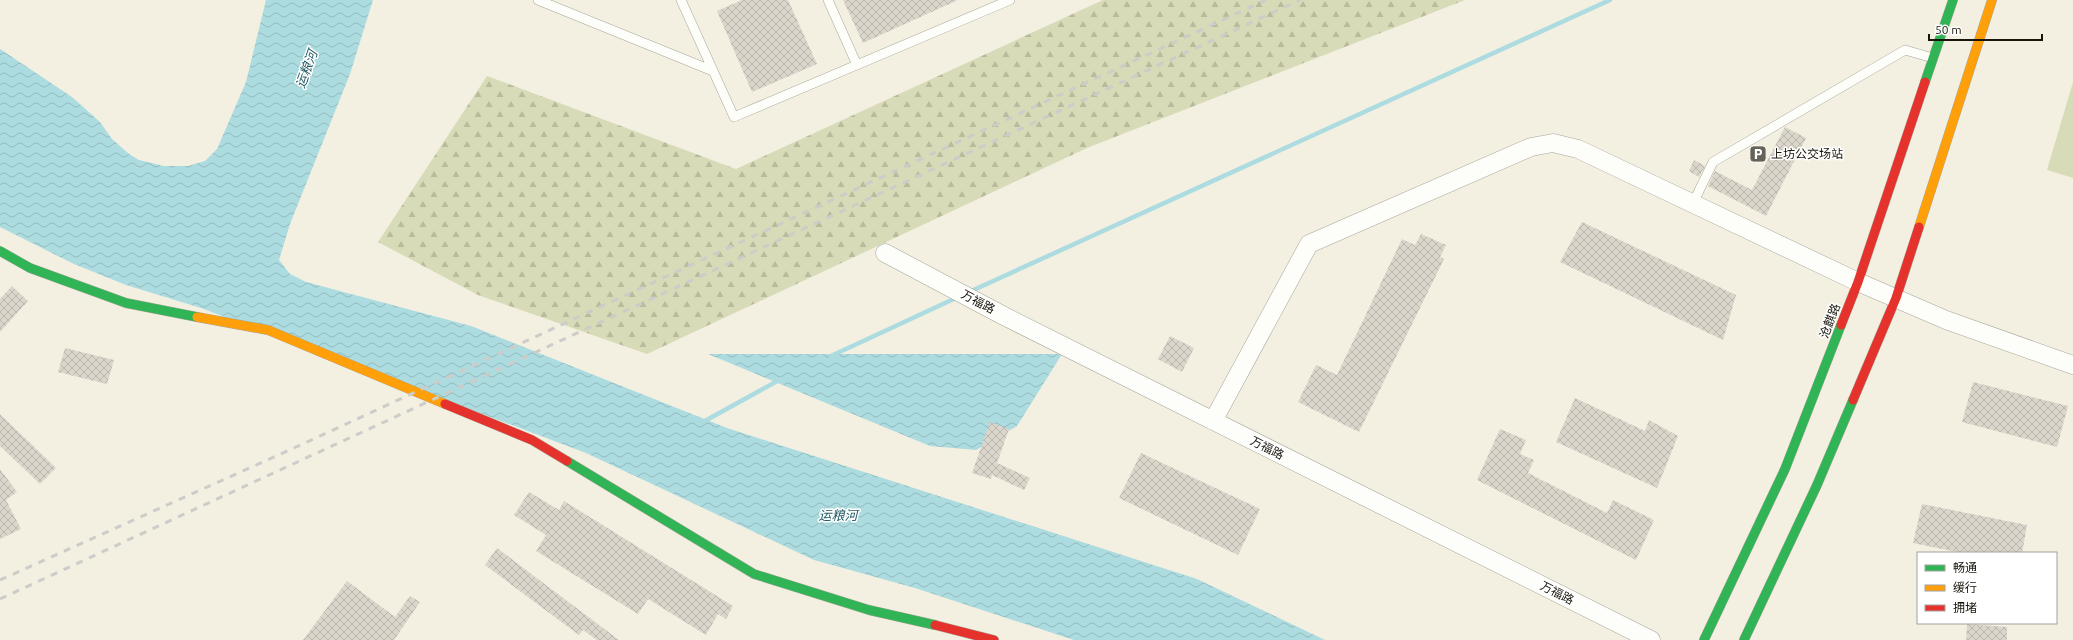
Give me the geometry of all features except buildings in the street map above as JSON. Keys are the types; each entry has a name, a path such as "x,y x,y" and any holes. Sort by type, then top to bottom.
{"main road":[{"name":"沧麒路","path":"1704,640 1785,469 1858,282 1953,0"},
{"path":"1744,640 1817,484 1896,298 1992,0"},
{"path":"0,251 30,268 126,303 268,330 525,437 754,574 869,610 968,632 994,640"}],"street":[{"path":"1214,421 1308,244 1531,147 1553,143 1578,149 1858,282 1946,320 2073,365"},
{"name":"万福路","path":"885,253 995,311 1651,640"}],"lane":[{"path":"538,0 713,71"},
{"path":"681,0 734,118 1010,0"},
{"path":"828,0 857,65"},
{"path":"1693,203 1713,162 1905,50 1933,58"}],"green space":[{"path":"1103,0 1465,0 1087,148 647,354 478,295 378,242 487,76 736,169"},
{"path":"2073,82 2073,178 2047,170"}],"water":[{"name":"运粮河","path":"266,0 373,0 350,74 290,224 279,260 290,274 306,282 471,326 727,428 1197,579 1325,640 1074,640 915,588 814,560 586,453 201,308 126,285 74,264 0,227 0,49 72,97 100,122 112,139 129,154 139,160 164,166 188,166 205,161 217,149 246,82"},
{"path":"708,354 1062,354 1017,426 976,450 930,446"}],"waterway":[{"path":"969,292 1610,0"},
{"path":"831,356 958,297"},
{"path":"703,422 781,379"}],"railway":[{"path":"0,580 294,448 1266,0"},
{"path":"0,599 1300,0"}],"traffic: fast":[{"path":"1925,82 1953,0"},
{"path":"0,251 30,268 126,303 197,317"},
{"path":"1704,640 1785,469 1841,325"},
{"path":"1744,640 1817,485 1853,400"},
{"path":"567,461 754,574 869,610 935,625"}],"traffic: slow":[{"path":"1919,227 1992,0"},
{"path":"197,317 268,330 445,404"}],"traffic: jam":[{"path":"1841,325 1858,282 1925,82"},
{"path":"1853,400 1896,298 1919,227"},
{"path":"445,404 532,440 567,461"},
{"path":"935,625 994,640"}],"place":[{"name":"上坊公交场站","path":"1758,154"}]}
